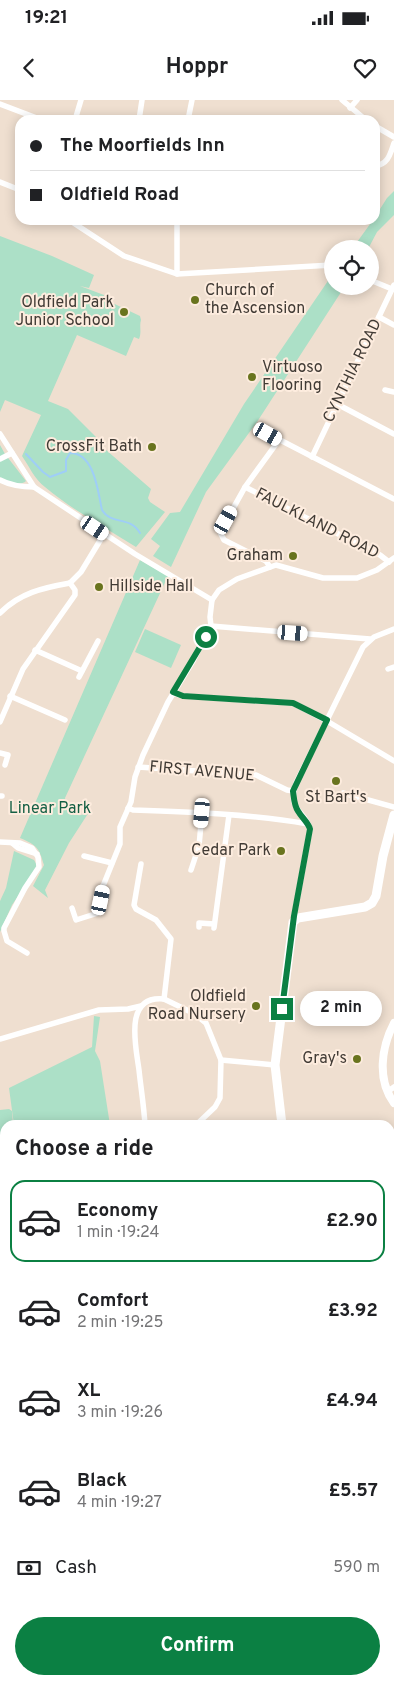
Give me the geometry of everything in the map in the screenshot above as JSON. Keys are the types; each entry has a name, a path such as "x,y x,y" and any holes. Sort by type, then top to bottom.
{"main road":[{"path":"281,1120 274,1065 293,922 298,918 365,907 372,904 376,896 383,856 394,815"}],"street":[{"path":"76,115 81,100"},
{"path":"140,115 142,100"},
{"path":"189,115 192,100"},
{"path":"342,100 359,115"},
{"path":"350,108 357,100"},
{"path":"0,104 29,115"},
{"path":"380,129 394,137"},
{"path":"380,165 384,164 388,159 394,143"},
{"path":"0,182 15,188"},
{"path":"76,225 128,258 177,274 324,265"},
{"path":"176,225 177,274"},
{"path":"379,283 393,287"},
{"name":"CYNTHIA ROAD","path":"312,458 393,287"},
{"path":"379,317 394,325"},
{"path":"385,390 394,392"},
{"path":"337,404 394,434"},
{"path":"257,428 394,499"},
{"path":"0,434 34,487 104,534 212,600"},
{"path":"270,567 266,561 224,540 220,534 220,529 245,487 279,440"},
{"path":"0,459 12,453"},
{"path":"0,480 21,487 34,487"},
{"name":"FAULKLAND ROAD","path":"245,487 392,560"},
{"path":"0,613 23,594 40,588 70,583 81,572 104,534"},
{"path":"72,908 76,920 98,913 104,886 120,844 120,827 133,795 138,767 173,692 209,632 212,600 219,590 228,583 270,567 280,566 323,578 357,578 377,570 392,560"},
{"path":"0,722 23,669 75,595 70,583"},
{"path":"210,624 370,639"},
{"path":"293,922 309,832 308,824 297,811 293,791 363,647 370,639 394,629"},
{"path":"79,677 98,641"},
{"path":"35,650 82,671"},
{"path":"173,692 183,696 293,703 327,720 394,761"},
{"path":"10,696 65,720"},
{"path":"0,753 8,755 5,765"},
{"name":"FIRST AVENUE","path":"138,767 256,775 293,791"},
{"path":"343,792 394,807"},
{"path":"128,808 134,810 229,814 308,824"},
{"path":"192,870 199,846 202,813"},
{"path":"199,927 199,922 214,926 229,814"},
{"path":"0,842 20,843 32,848 40,861 39,868 25,888 4,928 7,941 27,953"},
{"path":"84,856 112,863"},
{"path":"141,864 134,905 136,909 156,920 171,939 164,999"},
{"path":"0,1039 99,1010 128,1009 141,1006 150,1000 164,999 195,1014 206,1023 221,1060 220,1098 215,1107 201,1120"},
{"path":"141,1006 135,1022 134,1035 144,1120"},
{"path":"394,1024 383,1059 383,1073 387,1092 394,1103"},
{"path":"221,1060 274,1065"},
{"path":"387,1092 394,1087"}],"green space":[{"path":"394,191 394,215 377,232 373,240 359,240 369,225 380,225 380,209"},
{"path":"0,236 94,275 89,288 80,286 104,295 104,299 140,316 139,339 134,337 126,356 77,335 48,401 68,409 98,439 98,443 151,489 148,498 150,502 165,512 136,547 66,503 41,484 35,477 22,456 41,415 5,400 0,412"},
{"path":"324,287 324,295 339,295 257,422 206,492 171,567 153,556 160,546 151,539 170,513 180,512 244,404"},
{"path":"0,445 26,481 23,483 13,483 0,477"},
{"name":"Linear Park","path":"140,560 168,576 65,798 68,807 75,814 81,815 89,812 69,843 45,890 48,898 33,886 44,865 41,855 34,845 20,838"},
{"path":"145,629 181,645 171,668 135,652"},
{"name":"Linear Park","path":"14,851 34,860 38,867 12,905 0,932 0,901 6,888"},
{"path":"94,1016 100,1017 95,1051 100,1061 109,1120 13,1120 9,1088 92,1047"},
{"path":"9,1109 12,1111 13,1120 0,1120 0,1110"}],"waterway":[{"path":"26,454 50,477 66,471 66,460 70,453 78,455 85,460 94,475 102,510 111,518 131,524 140,533"}],"place":[{"name":"Church of the Ascension","path":"195,300"},
{"name":"Oldfield Park Junior School","path":"124,312"},
{"name":"Virtuoso Flooring","path":"252,377"},
{"name":"CrossFit Bath","path":"152,447"},
{"name":"Graham","path":"293,556"},
{"name":"Hillside Hall","path":"99,587"},
{"name":"St Bart's","path":"336,781"},
{"name":"Cedar Park","path":"281,851"},
{"name":"Oldfield Road Nursery","path":"256,1006"},
{"name":"Gray's","path":"357,1059"}],"route":[{"path":"206,637 173,692 183,696 293,703 327,720 293,791 297,811 310,829 294,916 282,1009"}]}
